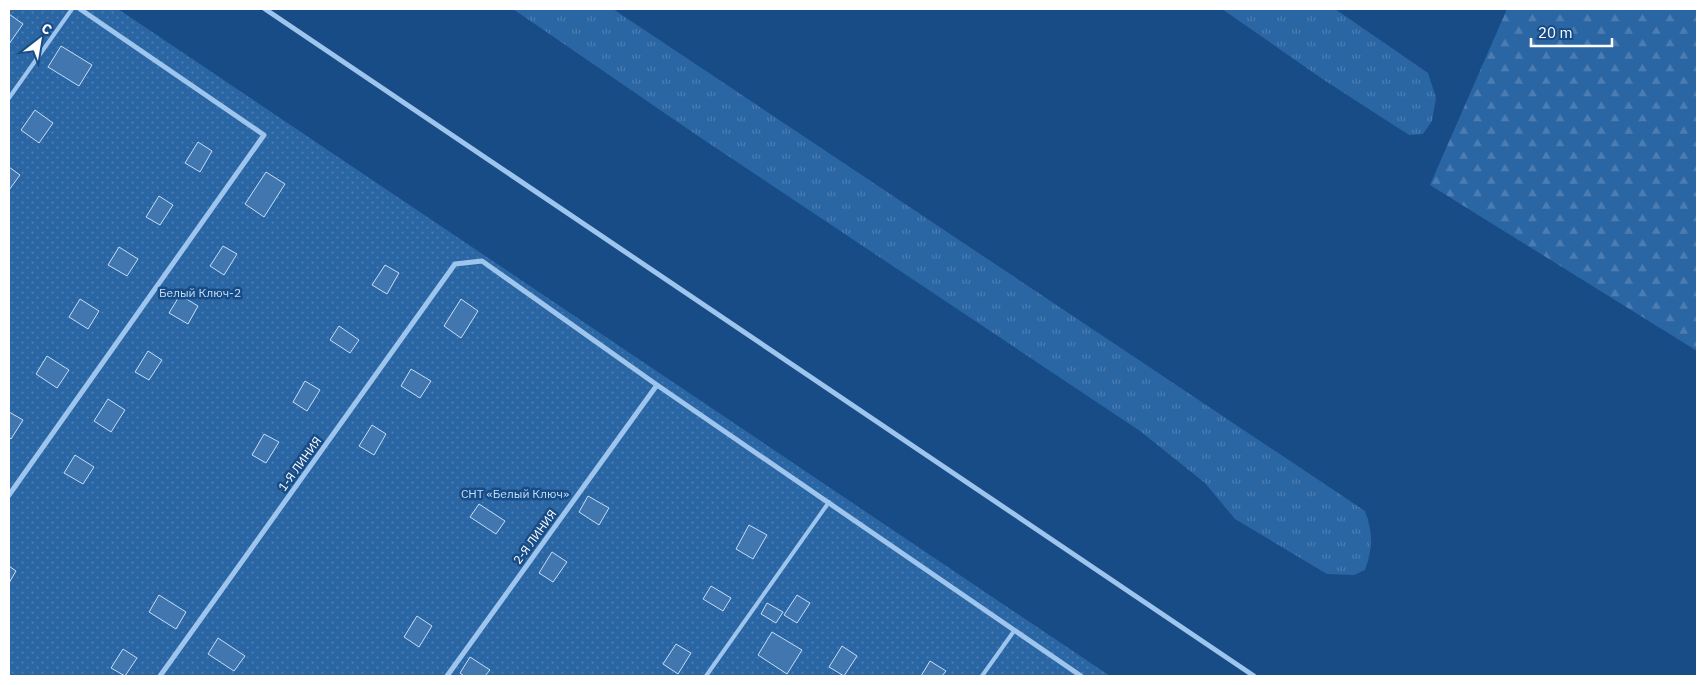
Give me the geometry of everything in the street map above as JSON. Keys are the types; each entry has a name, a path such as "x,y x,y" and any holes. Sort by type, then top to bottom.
{"street":[{"path":"9,495 264,135 80,9"},
{"path":"265,9 1253,676"},
{"name":"1-Я ЛИНИЯ","path":"160,676 455,264 482,261 657,385"},
{"path":"657,385 1081,676"},
{"name":"2-Я ЛИНИЯ","path":"447,676 657,385"}],"lane":[{"path":"9,98 72,9"},
{"path":"706,676 829,502"},
{"path":"982,676 1014,631"}],"green space":[{"path":"9,9 118,9 1110,676 9,676"},
{"path":"513,9 613,9 1365,511 1370,526 1371,540 1370,555 1365,570 1354,575 1327,574 1235,519 1205,483 1140,431 698,136"},
{"path":"1222,9 1335,9 1428,73 1436,98 1432,121 1423,134 1409,135 1324,80"},
{"path":"1507,9 1697,9 1697,351 1430,185"}],"building":[{"path":"9,14 23,24 9,44"},
{"path":"61,46 92,65 79,86 48,67"},
{"path":"35,110 53,123 39,143 21,130"},
{"path":"198,142 212,151 200,172 185,163"},
{"path":"9,167 20,175 9,190"},
{"path":"266,172 285,184 264,217 245,204"},
{"path":"159,196 173,205 160,225 146,217"},
{"path":"223,246 237,254 224,275 210,266"},
{"path":"119,247 138,259 127,276 108,265"},
{"path":"385,265 399,273 387,294 372,285"},
{"path":"180,295 198,306 188,324 169,313"},
{"path":"80,299 99,311 88,329 69,317"},
{"path":"461,299 478,311 461,338 444,326"},
{"path":"339,326 359,340 350,353 330,340"},
{"path":"148,351 162,360 149,380 135,372"},
{"path":"47,356 69,370 57,388 36,374"},
{"path":"411,369 431,381 420,398 401,386"},
{"path":"305,381 320,390 307,411 293,402"},
{"path":"108,399 125,410 111,432 94,421"},
{"path":"9,412 23,420 11,439 9,437"},
{"path":"372,425 386,434 374,455 359,446"},
{"path":"264,434 279,442 266,463 252,455"},
{"path":"75,455 94,467 83,484 64,473"},
{"path":"588,496 609,508 599,525 579,512"},
{"path":"479,504 505,521 496,534 470,517"},
{"path":"749,525 767,535 753,559 736,549"},
{"path":"552,552 567,562 553,582 539,573"},
{"path":"9,566 16,571 9,583"},
{"path":"711,586 731,598 723,611 703,599"},
{"path":"159,595 186,612 176,629 149,612"},
{"path":"797,595 810,603 797,623 784,615"},
{"path":"767,603 783,612 776,623 761,614"},
{"path":"417,616 432,626 419,647 404,637"},
{"path":"772,632 802,650 787,674 758,655"},
{"path":"218,638 245,656 234,671 208,654"},
{"path":"676,644 691,653 678,674 663,664"},
{"path":"842,646 857,656 844,676 829,667"},
{"path":"123,649 137,658 125,676 111,668"},
{"path":"470,657 490,670 485,676 464,676 460,673"},
{"path":"930,661 946,671 942,676 921,676"}],"park label":[{"name":"Белый Ключ-2","path":"200,293"},
{"name":"СНТ «Белый Ключ»","path":"515,494"}]}
